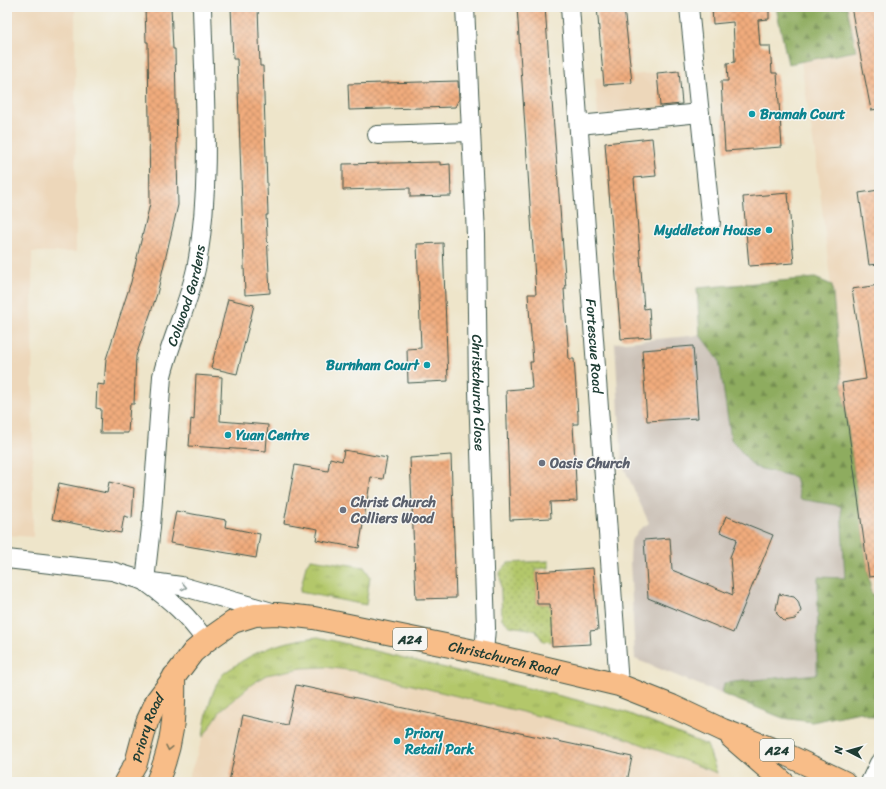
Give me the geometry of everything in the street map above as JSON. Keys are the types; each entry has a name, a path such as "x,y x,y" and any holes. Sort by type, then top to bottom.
{"highway":[{"name":"Christchurch Road","path":"206,641 233,622 255,615 277,614 314,618 484,653 619,685 672,706 723,730 785,754 844,782"},
{"name":"Priory Road","path":"125,782 136,763 147,722 155,705 174,676 193,652 206,641"},
{"name":"Priory Road","path":"157,782 167,755 174,721 174,676"},
{"name":"Christchurch Road","path":"723,730 783,782"}],"street":[{"name":"Colwood Gardens","path":"145,581 151,527 162,376 168,354 191,289 204,220 206,170 202,7"},
{"name":"Christchurch Close","path":"465,7 476,235 478,384 486,628 484,653"},
{"name":"Fortescue Road","path":"570,7 619,685"},
{"path":"689,7 711,223"},
{"path":"579,124 700,113"},
{"path":"377,135 470,132"},
{"name":"Christchurch Road","path":"7,559 112,571 145,581 182,586 277,614"},
{"name":"Christchurch Road","path":"145,581 174,603 190,618 206,641"},
{"path":"870,782 879,763"}],"shaded area":[{"path":"7,7 75,7 76,252 32,252 33,537 7,535"},
{"path":"847,7 879,7 879,601 871,592 842,383 818,173 801,62 856,51"},
{"path":"679,71 683,107 598,115 595,78"},
{"path":"700,335 719,360 731,439 754,467 795,477 800,499 841,506 845,578 818,577 817,674 725,683 722,694 635,659 630,561 631,541 639,530 649,523 622,463 615,343"},
{"name":"Priory Retail Park","path":"325,667 355,671 620,736 717,773 722,782 187,782 203,737 221,710 231,700 266,675 302,668"}],"green space":[{"path":"776,7 847,7 856,51 788,64"},
{"path":"815,278 832,285 842,384 871,592 879,601 879,719 860,712 812,722 783,718 722,694 724,683 817,674 818,577 845,578 841,506 800,499 795,477 754,467 731,439 719,360 700,335 697,288"},
{"path":"311,559 364,567 370,576 366,605 300,592 306,565"},
{"path":"549,561 549,568 536,569 537,604 551,604 552,642 543,641 535,630 510,626 502,619 500,572 508,563"},
{"path":"318,637 622,711 707,745 717,773 620,736 355,671 325,667 302,668 266,675 252,684 221,710 203,737 205,722 212,696 224,673 265,649 285,643"}],"building":[{"path":"145,7 171,7 173,49 175,49 178,205 157,294 136,356 134,404 130,404 128,433 100,433 101,409 96,408 97,384 104,385 106,359 131,282 150,204 148,42 146,42"},
{"path":"231,7 258,7 260,66 263,66 268,215 266,215 270,293 245,295 237,59 233,59"},
{"path":"517,7 545,7 566,289 564,289 569,359 574,359 578,415 578,424 573,424 577,501 550,502 551,518 510,520 506,390 532,388 530,362 533,362 528,294 536,294"},
{"path":"597,7 624,7 632,83 604,85"},
{"name":"Bramah Court","path":"712,7 769,7 769,19 758,20 760,46 770,46 772,73 777,73 782,147 725,151 721,81 728,81 727,63 735,62 733,22 713,24"},
{"path":"851,7 879,7 879,109 871,110"},
{"path":"679,71 682,104 660,106 657,73"},
{"path":"458,81 459,99 455,107 349,110 348,84"},
{"path":"652,138 656,176 634,178 644,309 649,308 651,337 621,339 605,143"},
{"path":"440,162 440,165 450,164 451,196 410,197 410,188 343,190 343,164"},
{"path":"879,190 879,264 869,265 859,193"},
{"name":"Myddleton House","path":"788,193 794,263 749,266 743,197"},
{"path":"443,243 448,381 408,383 407,349 421,348 417,244"},
{"path":"879,285 879,576 869,577 842,383 866,379 852,289"},
{"path":"228,299 254,305 237,374 211,368"},
{"path":"693,346 698,418 647,421 642,350"},
{"name":"Yuan Centre","path":"196,375 222,377 220,421 268,425 266,451 189,446 191,419 194,420"},
{"name":"Christ Church Colliers Wood","path":"344,450 387,458 383,479 371,477 359,548 316,540 318,529 284,523 295,465 328,471 330,458 342,461"},
{"path":"451,455 456,598 416,599 410,458"},
{"path":"109,482 134,488 132,518 124,516 121,533 52,519 59,483 107,493"},
{"path":"176,511 226,520 225,527 260,534 256,558 170,543"},
{"path":"726,516 773,535 733,633 648,598 644,540 670,538 672,570 733,595 730,557 737,539 720,532"},
{"path":"593,568 598,630 590,631 591,644 552,646 550,604 537,604 536,572"},
{"path":"779,594 794,597 798,601 801,611 795,619 784,621 777,614 776,609"},
{"name":"Priory Retail Park","path":"296,685 632,757 627,782 229,782 243,715 287,725"}],"place":[{"name":"Bramah Court","path":"752,114"},
{"name":"Myddleton House","path":"769,230"},
{"name":"Burnham Court","path":"427,365"},
{"name":"Yuan Centre","path":"228,435"},
{"name":"Oasis Church","path":"542,463"},
{"name":"Christ Church Colliers Wood","path":"343,510"},
{"name":"Priory Retail Park","path":"397,741"}]}
